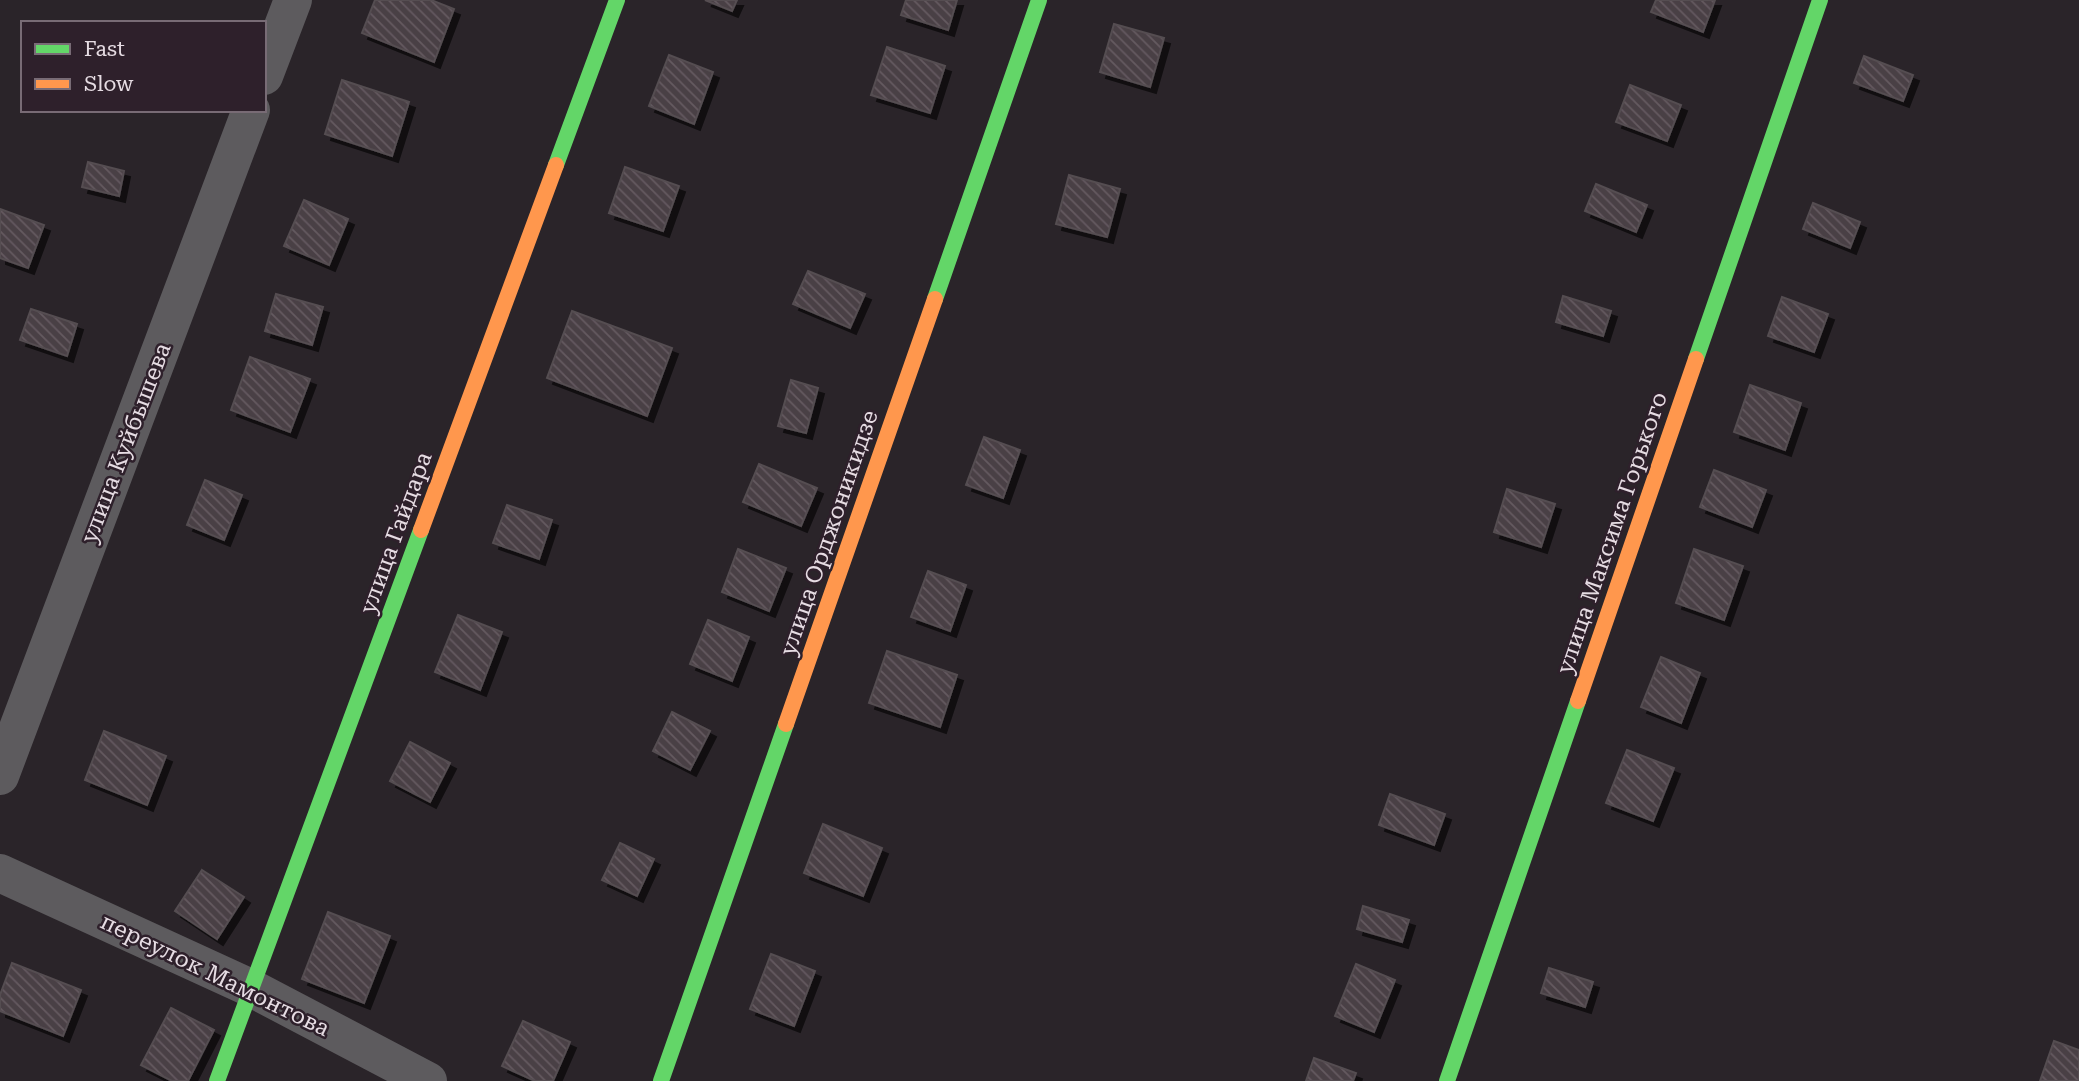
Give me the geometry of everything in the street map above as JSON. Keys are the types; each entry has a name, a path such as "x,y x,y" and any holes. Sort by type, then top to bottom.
{"street":[{"path":"266,71 293,0"},
{"name":"улица Гайдара","path":"217,1081 617,0"},
{"name":"улица Орджоникидзе","path":"661,1081 1039,0"},
{"name":"улица Максима Горького","path":"1447,1081 1820,0"},
{"name":"улица Куйбышева","path":"0,776 250,112"},
{"name":"переулок Мамонтова","path":"0,873 253,989 428,1081"}],"building":[{"path":"375,0 431,0 454,9 434,62 362,33"},
{"path":"705,0 737,0 732,11"},
{"path":"906,0 957,0 948,30 901,15"},
{"path":"1656,0 1715,0 1703,32 1651,12"},
{"path":"1114,24 1164,38 1150,87 1100,72"},
{"path":"887,47 945,66 930,113 871,95"},
{"path":"669,55 713,72 694,124 649,106"},
{"path":"1864,56 1913,75 1903,101 1854,83"},
{"path":"342,80 409,102 392,156 325,134"},
{"path":"1630,85 1681,105 1667,141 1616,122"},
{"path":"88,162 124,171 119,196 82,187"},
{"path":"625,167 679,186 663,231 609,213"},
{"path":"1069,175 1120,189 1107,237 1056,224"},
{"path":"1596,184 1647,205 1636,232 1585,211"},
{"path":"304,200 348,219 329,265 284,246"},
{"path":"1813,203 1860,222 1850,248 1803,229"},
{"path":"0,209 44,225 28,268 0,258"},
{"path":"808,271 865,294 850,328 793,304"},
{"path":"276,294 323,307 312,345 265,331"},
{"path":"1563,296 1611,311 1603,336 1556,322"},
{"path":"1782,297 1828,314 1814,352 1768,336"},
{"path":"31,309 77,324 67,356 20,340"},
{"path":"572,311 672,348 647,416 547,378"},
{"path":"250,357 310,379 290,432 231,410"},
{"path":"791,380 818,388 806,433 778,426"},
{"path":"1750,385 1801,403 1785,450 1734,432"},
{"path":"984,437 1020,450 1003,498 966,485"},
{"path":"759,464 817,488 801,526 743,502"},
{"path":"1714,470 1766,490 1752,527 1700,507"},
{"path":"205,480 242,495 224,540 187,525"},
{"path":"1507,489 1555,504 1541,547 1494,532"},
{"path":"507,505 552,520 539,559 493,543"},
{"path":"738,549 786,568 769,611 722,592"},
{"path":"1694,549 1743,566 1724,620 1676,603"},
{"path":"928,571 966,585 950,631 911,617"},
{"path":"458,615 502,632 480,690 435,672"},
{"path":"708,620 749,637 732,681 690,664"},
{"path":"887,651 957,675 940,727 869,703"},
{"path":"1661,657 1700,673 1681,723 1641,707"},
{"path":"672,712 710,731 690,770 653,751"},
{"path":"104,731 166,756 147,805 85,780"},
{"path":"410,742 450,763 430,802 390,781"},
{"path":"1627,750 1674,768 1653,821 1606,803"},
{"path":"1390,794 1445,814 1434,845 1379,825"},
{"path":"823,824 882,848 863,896 804,873"},
{"path":"620,843 654,859 637,896 602,880"},
{"path":"202,870 244,897 217,939 175,911"},
{"path":"1363,906 1409,920 1402,942 1357,929"},
{"path":"328,912 390,936 364,1003 302,979"},
{"path":"771,954 815,971 794,1026 750,1009"},
{"path":"12,963 81,990 63,1036 0,1011 0,995"},
{"path":"1356,964 1395,980 1374,1032 1335,1016"},
{"path":"1549,968 1593,982 1585,1007 1541,993"},
{"path":"171,1008 214,1030 188,1081 172,1081 141,1065"},
{"path":"523,1021 570,1042 553,1081 535,1081 502,1066"},
{"path":"2054,1041 2079,1050 2079,1081 2040,1081"},
{"path":"1314,1058 1356,1073 1353,1081 1306,1081"}],"traffic: fast":[{"path":"556,165 617,0"},
{"path":"935,299 1039,0"},
{"path":"1696,359 1820,0"},
{"path":"217,1081 421,530"},
{"path":"1447,1081 1578,701"},
{"path":"661,1081 786,724"}],"traffic: slow":[{"path":"421,530 556,165"},
{"path":"786,724 935,299"},
{"path":"1578,701 1696,359"}]}
